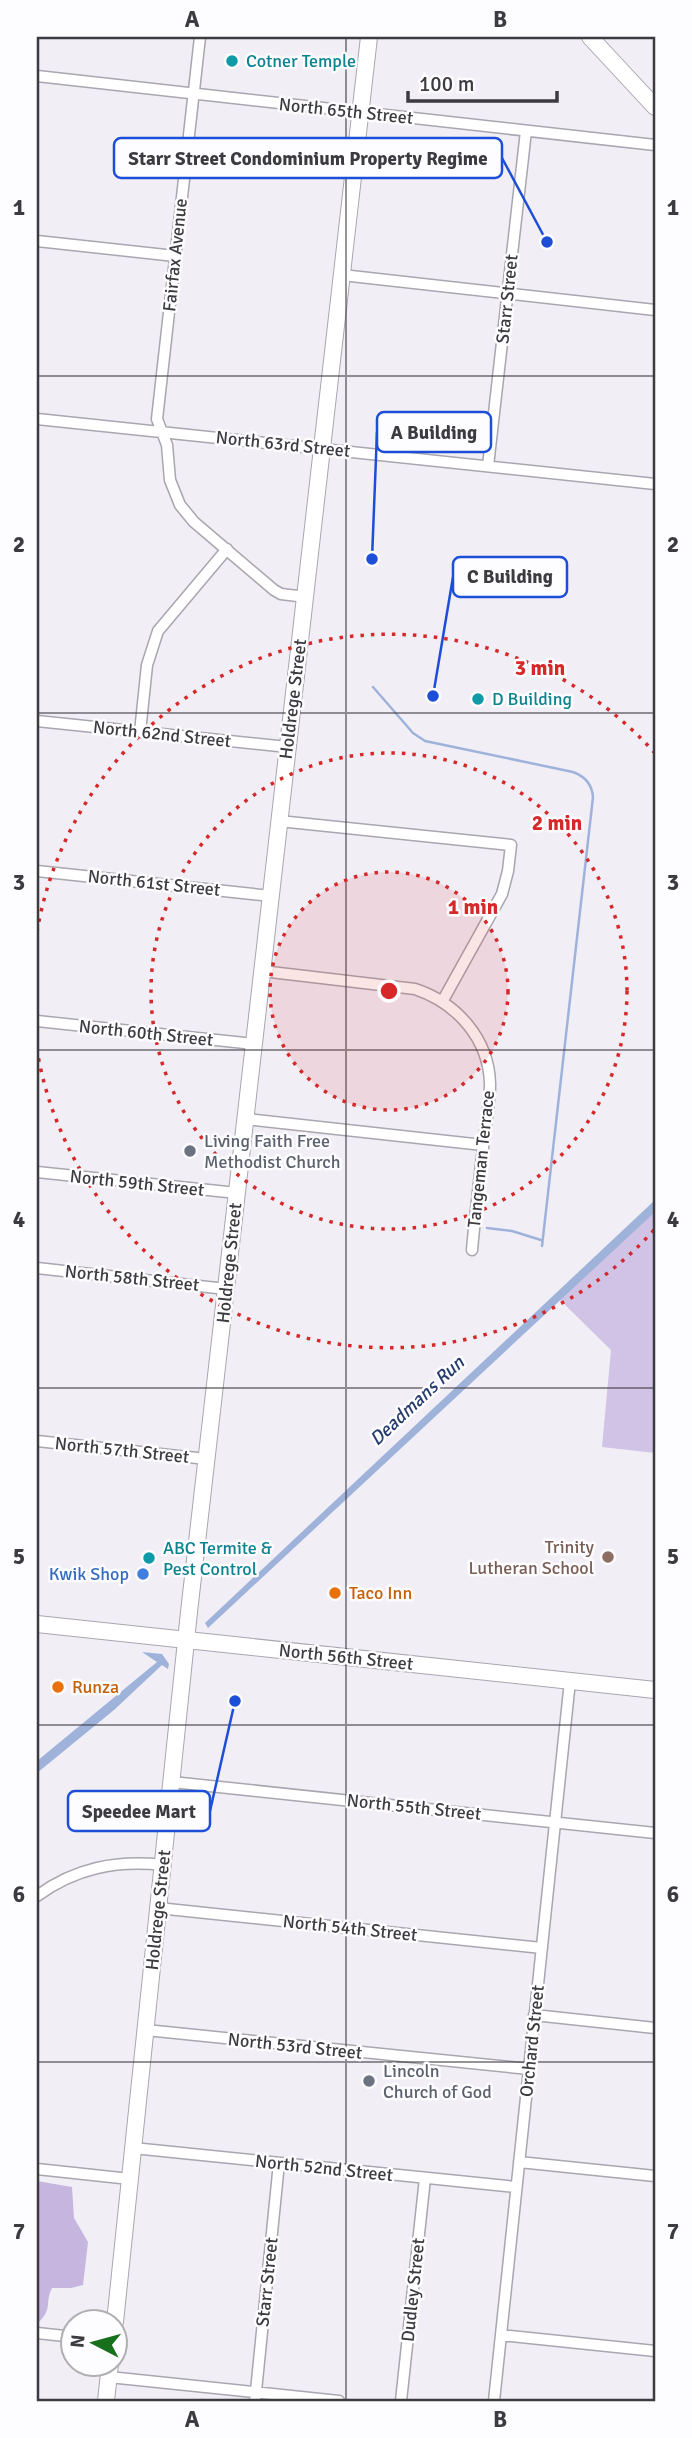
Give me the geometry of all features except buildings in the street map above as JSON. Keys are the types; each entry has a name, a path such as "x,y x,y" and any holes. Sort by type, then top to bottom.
{"main road":[{"name":"Holdrege Street","path":"116,2308 186,1641 369,37"},
{"path":"590,37 621,68"},
{"path":"597,37 655,107"},
{"name":"North 56th Street","path":"37,1625 655,1690"},
{"path":"106,2401 108,2378"}],"street":[{"name":"Fairfax Avenue","path":"200,37 157,419 167,445 170,480 177,500 194,522 277,592 306,597"},
{"name":"North 65th Street","path":"37,76 655,145"},
{"name":"Starr Street","path":"488,467 526,131"},
{"path":"37,241 175,256"},
{"path":"342,275 655,310"},
{"name":"North 63rd Street","path":"37,419 655,484"},
{"path":"140,732 147,666 158,632 227,549"},
{"name":"North 62nd Street","path":"37,721 288,747"},
{"path":"262,971 400,986 423,992 442,1002 502,894 511,845 279,821"},
{"name":"North 61st Street","path":"37,871 271,896"},
{"name":"Tangeman Terrace","path":"442,1002 472,1030 486,1060 489,1091 472,1250"},
{"name":"North 60th Street","path":"37,1021 254,1044"},
{"path":"246,1119 483,1145"},
{"name":"North 59th Street","path":"37,1172 237,1193"},
{"name":"North 58th Street","path":"37,1268 226,1289"},
{"name":"North 57th Street","path":"37,1441 207,1459"},
{"name":"Orchard Street","path":"494,2401 570,1681"},
{"name":"North 55th Street","path":"172,1782 655,1833"},
{"path":"37,1896 69,1877 103,1866 131,1863 163,1865"},
{"name":"North 54th Street","path":"158,1908 542,1948"},
{"path":"534,2015 655,2028"},
{"name":"North 53rd Street","path":"146,2030 529,2069"},
{"name":"North 52nd Street","path":"133,2148 516,2187"},
{"path":"519,2162 655,2176"},
{"name":"Starr Street","path":"255,2397 279,2163"},
{"path":"37,2169 130,2179"},
{"name":"Dudley Street","path":"401,2401 425,2178"},
{"path":"37,2333 60,2335"},
{"path":"500,2335 655,2351"},
{"path":"130,2375 255,2397 339,2401"}],"shaded area":[{"path":"655,1205 655,1453 602,1447 611,1350 556,1296"},
{"path":"37,2181 72,2187 74,2218 88,2242 83,2285 52,2288 47,2310 37,2324"}],"water":[{"path":"655,1200 655,1212 208,1628 205,1623"},
{"path":"142,1652 162,1654 169,1664 168,1669 162,1665 114,1710 37,1773 37,1761 157,1662"}],"waterway":[{"path":"373,687 413,733 425,741 573,772 587,781 591,788 593,797 542,1246"},
{"path":"487,1228 512,1231 541,1240"}],"place":[{"name":"Cotner Temple","path":"232,61"},
{"name":"Starr Street Condominium Property Regime","path":"547,242"},
{"name":"A Building","path":"372,559"},
{"name":"C Building","path":"433,696"},
{"name":"D Building","path":"478,699"},
{"name":"Living Faith Free Methodist Church","path":"190,1151"},
{"name":"Trinity Lutheran School","path":"608,1557"},
{"name":"ABC Termite & Pest Control","path":"149,1558"},
{"name":"Kwik Shop","path":"143,1574"},
{"name":"Taco Inn","path":"335,1593"},
{"name":"Runza","path":"58,1687"},
{"name":"Speedee Mart","path":"235,1701"},
{"name":"Lincoln Church of God","path":"369,2081"}],"water label":[{"name":"Deadmans Run","path":"417,1401"}]}
